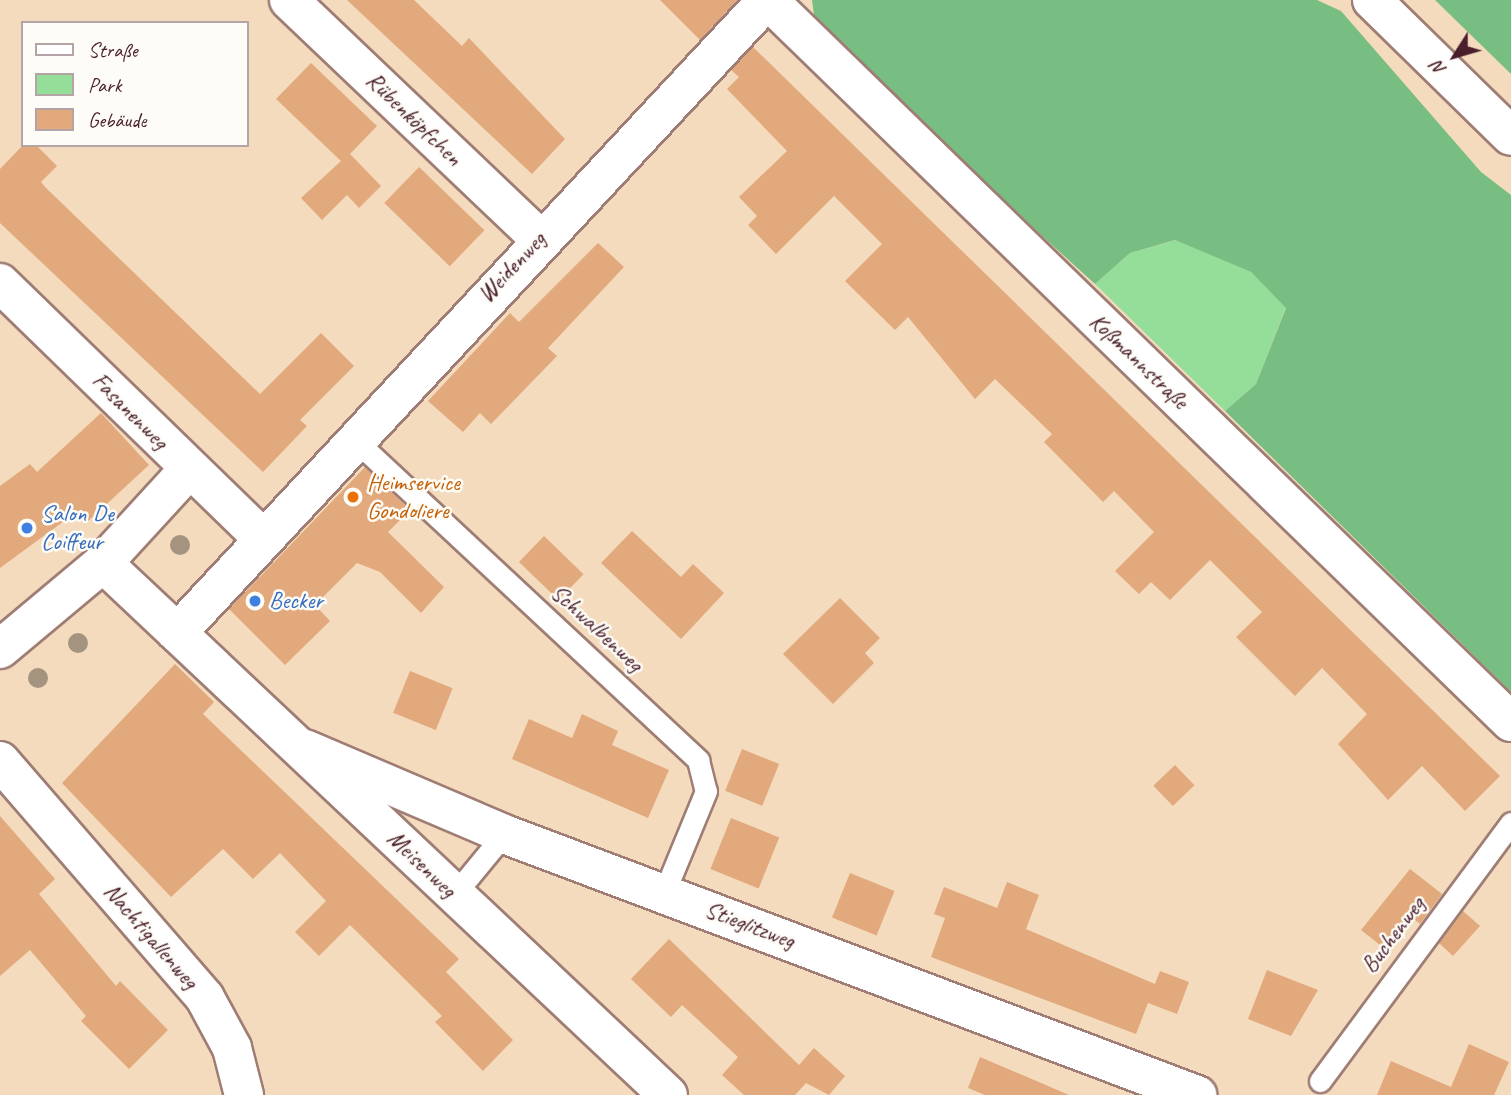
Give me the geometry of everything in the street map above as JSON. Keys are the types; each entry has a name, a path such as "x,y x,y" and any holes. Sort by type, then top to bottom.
{"street":[{"name":"Rübenköpfchen","path":"289,0 539,238"},
{"name":"Weidenweg","path":"177,633 539,238 767,0"},
{"name":"Koßmannstraße","path":"767,0 1511,722"},
{"path":"1372,0 1511,136"},
{"name":"Fasanenweg","path":"0,283 262,538"},
{"path":"0,649 103,563 189,469"},
{"name":"Meisenweg","path":"103,563 305,749 453,896 668,1095"},
{"name":"Stieglitzweg","path":"305,749 505,834 1197,1095"},
{"name":"Nachtigallenweg","path":"0,761 205,998 232,1048 244,1095"}],"lane":[{"name":"Schwalbenweg","path":"354,439 698,760 706,791 664,893"},
{"name":"Buchenweg","path":"1320,1081 1511,823"},
{"path":"453,896 505,834"}],"green space":[{"path":"812,0 1317,0 1341,11 1481,172 1511,195 1511,692 1225,411 1256,384 1286,308 1251,272 1175,240 1130,253 1095,284 816,31"},
{"path":"1435,0 1511,0 1511,74"},
{"path":"1176,240 1251,272 1286,307 1256,384 1225,411 1095,284 1130,253"}],"building":[{"path":"347,0 414,0 462,46 469,38 565,139 532,174"},
{"path":"660,0 737,0 700,40"},
{"path":"753,47 1500,776 1465,811 1422,766 1388,800 1338,744 1367,714 1322,668 1295,696 1236,637 1262,612 1210,560 1170,600 1151,582 1139,594 1115,571 1154,532 1114,491 1103,502 1044,442 1052,434 995,379 975,399 908,317 895,330 845,281 882,244 834,196 776,254 748,225 757,216 739,197 787,151 727,89 739,77 731,70"},
{"path":"311,63 377,126 350,154 381,186 359,208 347,195 322,220 301,198 341,161 276,99"},
{"path":"21,147 38,147 57,166 41,182 45,187 260,394 321,333 354,366 300,420 307,426 263,472 0,223 0,169"},
{"path":"419,167 484,230 450,266 384,203"},
{"path":"598,243 624,267 548,348 557,356 491,424 480,413 463,432 428,401 510,313 519,322"},
{"path":"101,413 149,465 85,524 75,513 0,568 0,486 30,464 37,472"},
{"path":"365,467 410,510 388,532 444,587 421,613 380,572 357,563 315,605 330,621 285,665 229,609"},
{"path":"632,531 681,577 693,564 724,593 681,639 601,563"},
{"path":"544,536 584,574 559,600 519,562"},
{"path":"840,598 880,638 865,653 874,663 833,704 783,654"},
{"path":"175,664 214,702 203,714 459,959 446,972 513,1040 483,1071 435,1022 442,1016 350,925 319,956 295,932 326,901 280,853 253,879 223,849 171,897 62,783"},
{"path":"410,671 453,688 436,730 393,713"},
{"path":"582,714 618,731 612,745 669,770 648,818 512,759 529,719 572,738"},
{"path":"742,749 779,764 762,806 725,791"},
{"path":"1175,765 1194,785 1173,806 1153,786"},
{"path":"0,816 55,879 39,894 116,986 120,981 168,1030 129,1069 81,1021 86,1016 30,950 0,976"},
{"path":"731,818 779,837 759,888 710,869"},
{"path":"1410,869 1442,894 1420,924 1410,916 1384,948 1361,930"},
{"path":"850,873 895,891 877,935 832,918"},
{"path":"1007,882 1039,895 1026,929 1155,984 1160,971 1189,982 1177,1014 1148,1003 1136,1034 931,957 945,918 934,914 944,887 997,908"},
{"path":"1463,911 1480,926 1453,956 1439,943"},
{"path":"669,939 799,1065 814,1048 845,1076 829,1095 806,1083 795,1095 744,1095 722,1075 738,1057 682,1005 671,1017 631,979"},
{"path":"1267,970 1318,990 1291,1036 1248,1019"},
{"path":"1469,1044 1509,1062 1494,1095 1377,1095 1391,1061 1451,1087"},
{"path":"980,1057 1069,1095 985,1095 968,1088"}],"place":[{"name":"Heimservice Gondoliere","path":"353,497"},
{"name":"Salon De Coiffeur","path":"27,528"},
{"name":"Becker","path":"255,601"}]}
